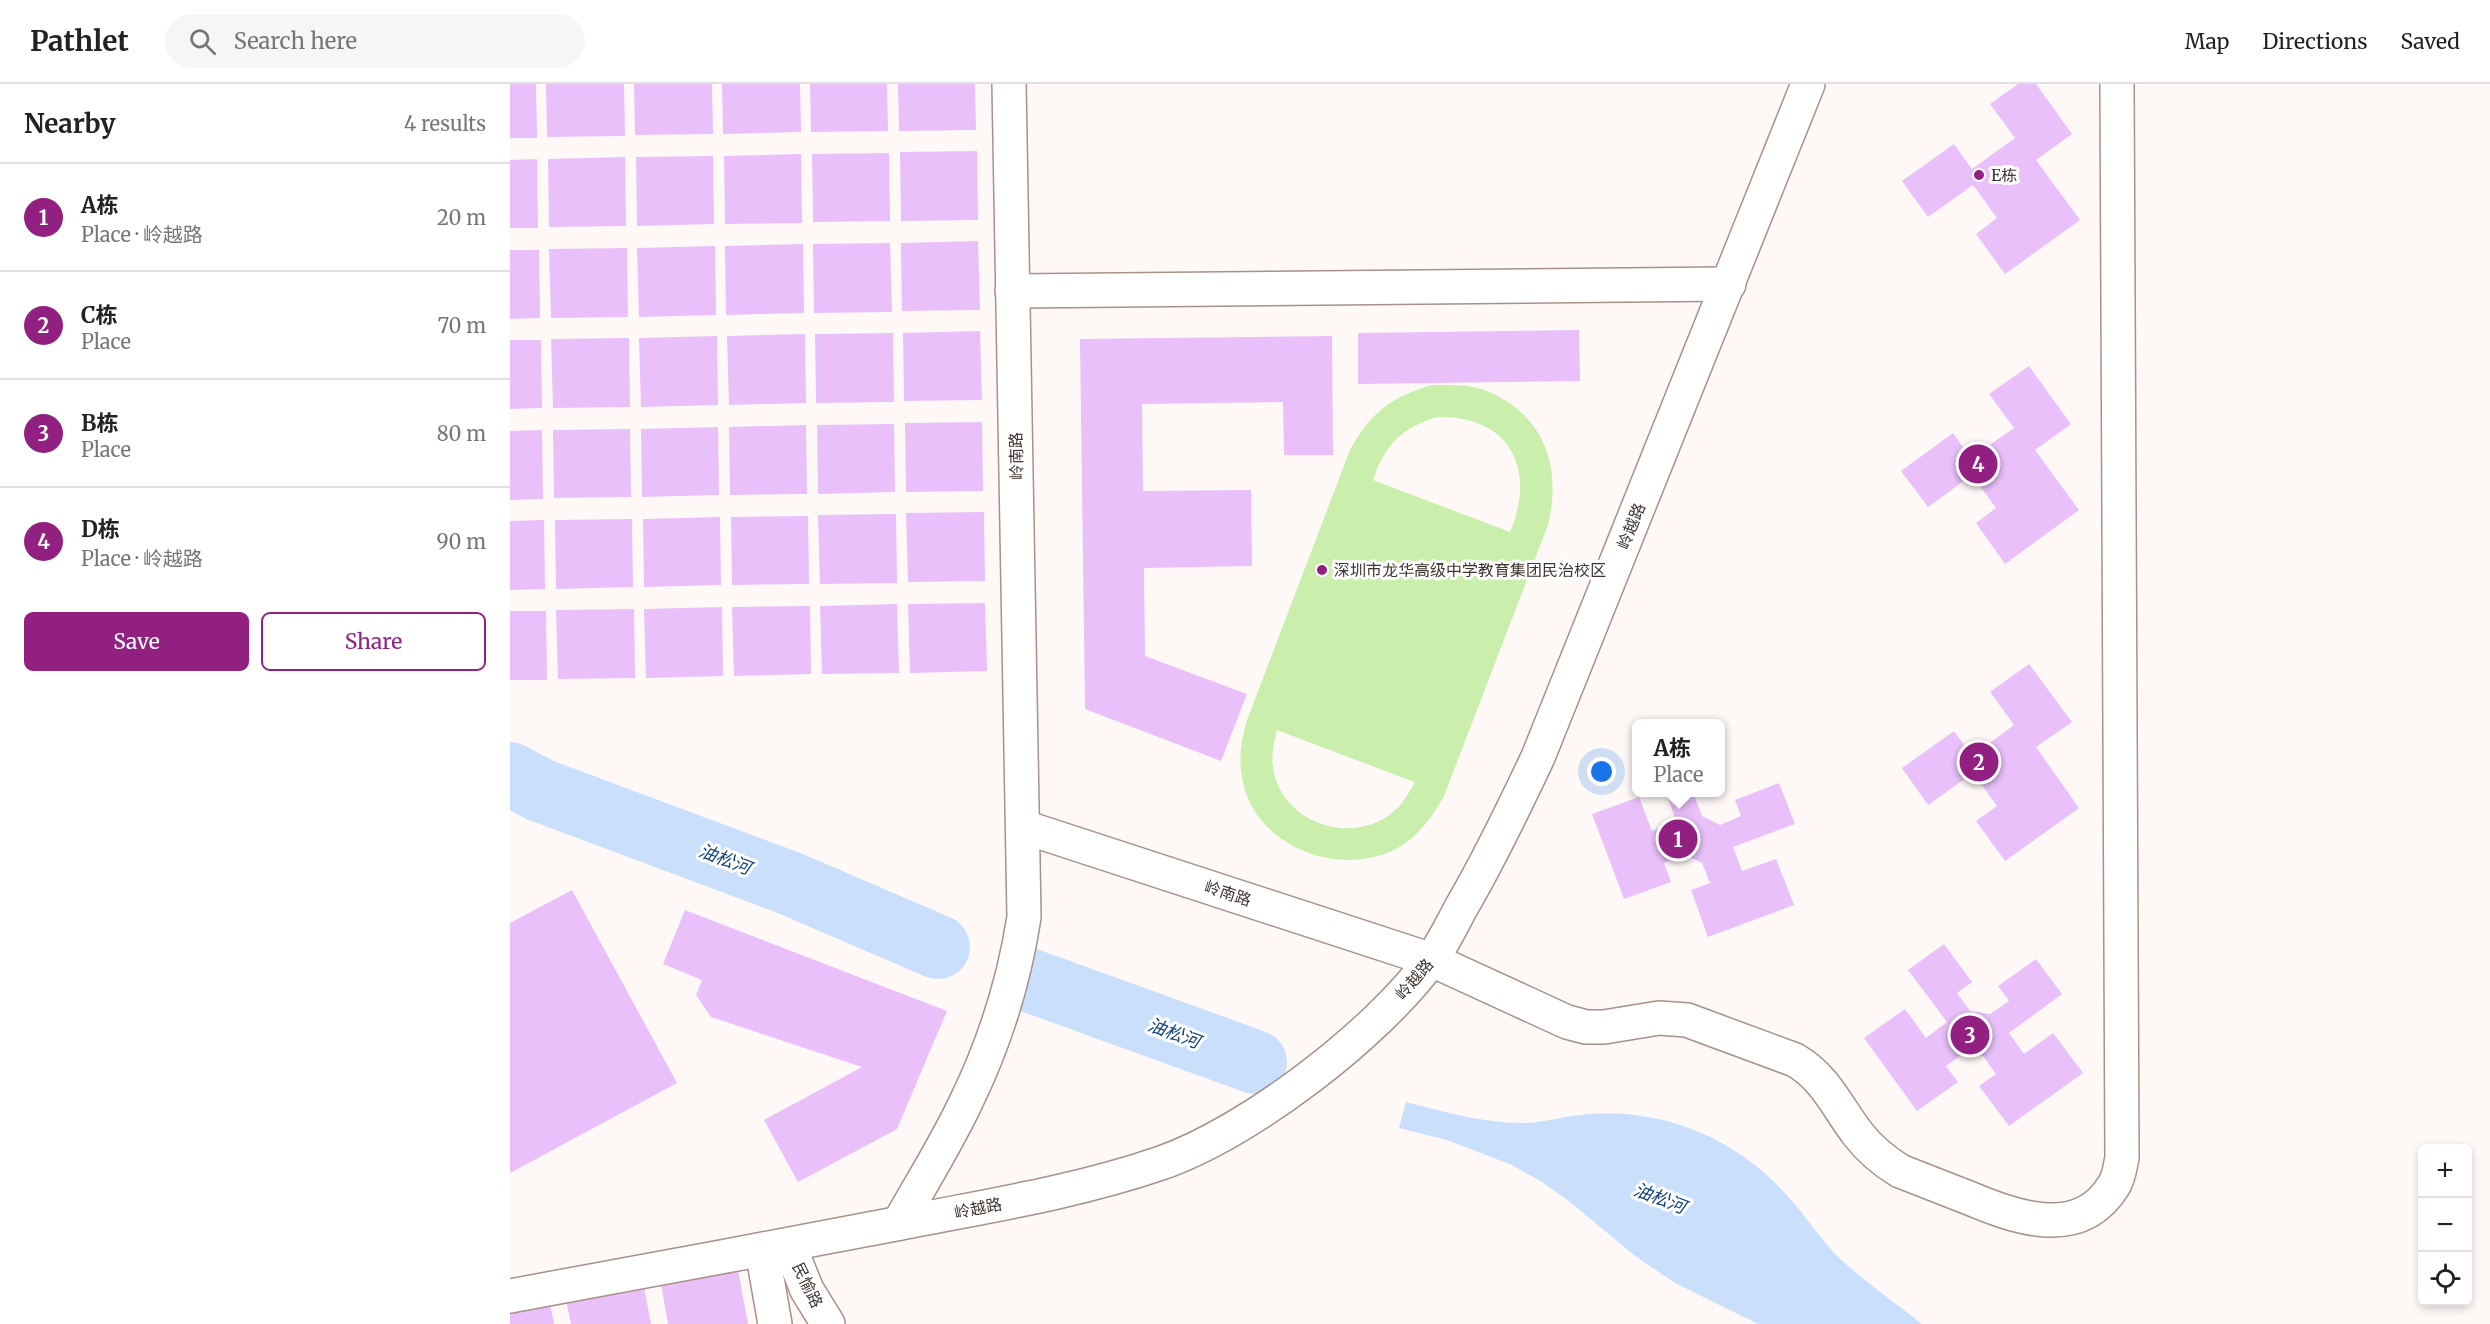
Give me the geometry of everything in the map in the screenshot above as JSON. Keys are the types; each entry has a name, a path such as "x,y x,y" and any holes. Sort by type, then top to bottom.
{"street":[{"name":"岭南路","path":"898,1223 965,1104 1002,1012 1018,957 1024,917 1009,84"},
{"name":"岭越路","path":"510,1296 1027,1198 1162,1163 1214,1138 1263,1110 1353,1041 1394,1002 1432,960 1497,845 1538,757 1808,84"},
{"name":"岭南路","path":"1024,827 1432,960 1567,1022 1586,1027 1604,1027 1659,1018 1688,1020 1795,1060 1821,1079 1857,1133 1884,1161 1900,1171 2009,1214 2051,1221 2079,1215 2098,1204 2115,1184 2122,1158 2117,84"},
{"path":"1012,291 1729,284"},
{"path":"775,1247 775,1324"},
{"name":"民愉路","path":"775,1247 807,1290 828,1324"}],"green space":[{"path":"1432,385 1474,387 1507,401 1523,414 1535,429 1550,464 1553,483 1552,504 1548,525 1444,796 1421,829 1397,849 1364,859 1340,860 1316,855 1294,846 1274,833 1258,816 1247,795 1241,770 1241,751 1247,720 1350,450 1374,416 1394,401","holes":["1437,417 1462,419 1483,425 1499,436 1511,450 1518,467 1520,487 1518,509 1510,532 1373,480 1383,457 1396,440 1413,427","1277,730 1414,782 1415,782 1397,809 1376,822 1358,827 1338,828 1320,823 1303,815 1289,802 1278,786 1272,762"]}],"water":[{"path":"1406,1102 1466,1117 1512,1123 1598,1113 1629,1114 1673,1123 1711,1137 1746,1158 1762,1171 1791,1200 1837,1256 1922,1324 1758,1324 1675,1283 1635,1256 1570,1202 1542,1182 1512,1165 1447,1140 1399,1128"}],"building":[{"path":"510,84 536,84 537,138 510,138"},
{"path":"546,84 624,84 625,136 547,137"},
{"path":"634,84 712,84 713,134 635,135"},
{"path":"722,84 800,84 801,132 723,134"},
{"path":"810,84 887,84 888,131 811,132"},
{"path":"898,84 975,84 976,130 899,131"},
{"name":"E栋","path":"2018,84 2036,84 2072,134 2036,160 2080,220 2005,274 1976,234 1997,218 1973,185 1928,217 1902,181 1954,144 1972,169 2015,138 1990,104"},
{"path":"977,151 978,220 901,221 900,152"},
{"path":"889,153 890,221 813,222 812,154"},
{"path":"801,154 802,223 725,224 724,156"},
{"path":"713,156 714,224 637,226 636,157"},
{"path":"625,157 626,226 549,227 548,159"},
{"path":"537,159 538,228 510,228 510,160"},
{"path":"978,241 980,310 902,311 901,243"},
{"path":"890,243 892,312 814,313 813,244"},
{"path":"803,244 804,313 726,315 725,246"},
{"path":"715,246 716,315 639,317 637,248"},
{"path":"627,248 628,317 551,318 549,249"},
{"path":"510,250 539,250 540,318 510,319"},
{"path":"1579,330 1580,381 1358,384 1358,333"},
{"path":"980,331 982,400 904,401 903,333"},
{"path":"893,333 894,402 816,403 815,334"},
{"path":"805,334 806,403 729,405 727,336"},
{"path":"717,336 718,405 641,407 639,338"},
{"path":"1332,336 1333,455 1284,455 1283,402 1142,404 1143,491 1251,490 1252,566 1144,568 1145,656 1247,694 1221,761 1085,709 1080,339"},
{"path":"629,338 630,407 553,408 551,339"},
{"path":"510,340 541,340 542,408 510,409"},
{"path":"2029,366 2071,424 2035,450 2079,510 2005,564 1976,523 1996,508 1972,475 1928,507 1901,471 1953,433 1971,458 2014,428 1989,394"},
{"path":"982,422 983,491 906,492 905,423"},
{"path":"894,424 895,492 818,494 817,425"},
{"path":"806,425 807,494 730,495 729,427"},
{"path":"718,427 719,495 642,497 641,429"},
{"path":"630,429 631,497 554,498 553,430"},
{"path":"542,430 543,499 510,500 510,431"},
{"path":"984,512 985,581 908,582 906,513"},
{"path":"896,514 897,583 820,584 818,515"},
{"path":"808,516 809,584 732,585 731,517"},
{"path":"720,517 721,585 644,587 643,519"},
{"path":"632,519 633,587 556,589 555,520"},
{"path":"544,520 545,589 510,590 510,521"},
{"path":"985,603 987,671 910,673 908,604"},
{"path":"897,604 899,673 822,674 820,606"},
{"path":"810,606 811,674 734,676 732,607"},
{"path":"722,607 723,676 646,678 644,609"},
{"path":"634,609 635,678 558,679 556,610"},
{"path":"510,611 546,611 547,680 510,680"},
{"path":"2029,664 2072,722 2036,747 2079,808 2005,861 1976,821 1997,806 1973,773 1928,805 1902,768 1954,731 1972,756 2014,725 1990,692"},
{"path":"1779,783 1795,824 1733,847 1742,871 1776,859 1794,905 1708,937 1691,890 1710,883 1702,863 1685,855 1664,863 1671,882 1624,899 1592,814 1639,797 1652,831 1676,821 1668,797 1695,797 1702,816 1720,825 1741,816 1735,800"},
{"path":"572,890 677,1083 510,1173 510,923"},
{"path":"685,910 947,1011 897,1129 798,1182 764,1120 862,1067 711,1017 696,995 702,980 663,964"},
{"path":"1944,944 1972,982 1957,993 1970,1011 1990,1014 2009,1001 1998,986 2036,959 2062,994 2009,1033 2024,1054 2053,1033 2083,1073 2009,1126 1979,1086 1996,1074 1983,1056 1964,1053 1946,1066 1958,1082 1917,1111 1864,1038 1905,1009 1926,1038 1947,1022 1908,970"},
{"path":"738,1270 748,1324 668,1324 661,1284"},
{"path":"644,1287 651,1324 571,1324 566,1300"},
{"path":"550,1303 554,1324 510,1324 510,1310"}],"waterway":[{"name":"油松河","path":"510,774 540,790 789,883 938,947"},
{"name":"油松河","path":"1026,979 1255,1062"}],"place":[{"name":"E栋","path":"1979,175"},
{"name":"D栋","path":"1978,464"},
{"name":"深圳市龙华高级中学教育集团民治校区","path":"1322,570"},
{"name":"C栋","path":"1979,762"},
{"name":"A栋","path":"1678,839"},
{"name":"B栋","path":"1970,1035"}]}
